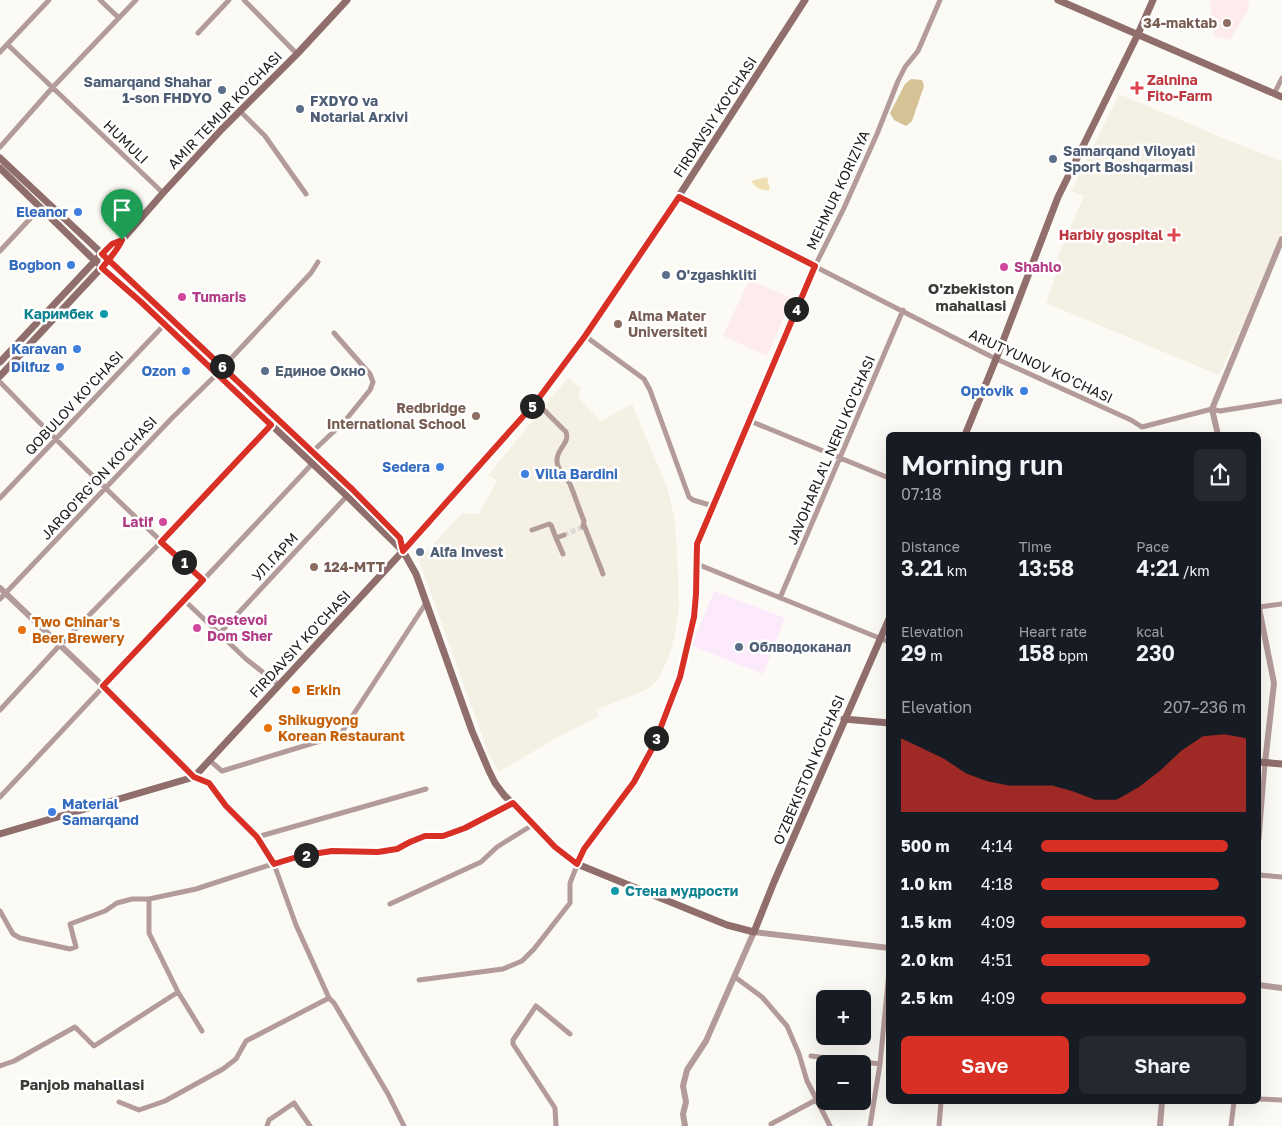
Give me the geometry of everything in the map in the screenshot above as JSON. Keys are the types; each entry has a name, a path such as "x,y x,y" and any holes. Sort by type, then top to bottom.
{"main road":[{"name":"AMIR TEMUR KO'CHASI","path":"0,376 102,268 118,250 122,240 163,193 347,0"},
{"name":"FIRDAVSIY KO'CHASI","path":"194,777 403,551 536,402 585,336 679,197 805,0"},
{"path":"1058,0 1282,97"},
{"path":"966,432 1058,197 1153,0"},
{"path":"0,158 353,490 400,538 403,551"},
{"path":"0,168 102,268 165,324 403,551 416,574 472,731 495,784 555,847 577,864 727,925 754,932"},
{"name":"AMIR TEMUR KO'CHASI","path":"0,362 112,244 122,240"},
{"name":"O'ZBEKISTON KO'CHASI","path":"754,932 844,719 886,626"},
{"path":"844,719 886,723"},
{"path":"1262,762 1282,764"},
{"path":"0,834 194,777"}],"street":[{"path":"0,52 49,0"},
{"path":"100,0 119,18"},
{"path":"0,147 53,87 136,0"},
{"path":"198,33 229,0"},
{"path":"244,0 297,54"},
{"name":"MEHMUR KORIZIYA","path":"419,980 503,969 522,960 534,949 570,903 570,883 584,849 634,782 654,745 680,677 694,617 697,544 815,266 852,192 898,81 905,67 918,51 940,0"},
{"name":"HUMULI","path":"8,45 163,193"},
{"path":"1274,94 1282,78"},
{"path":"240,112 264,136 306,194"},
{"name":"ARUTYUNOV KO'CHASI","path":"679,197 996,359 1131,420 1142,427 1212,409 1220,411 1282,401"},
{"path":"0,251 40,208"},
{"path":"1217,432 1212,409 1282,239"},
{"path":"223,367 311,273 318,262"},
{"name":"JAVOHARLA'L NERU KO'CHASI","path":"780,598 903,310"},
{"name":"QOBULOV KO'CHASI","path":"0,498 165,324"},
{"path":"312,452 344,422 370,390 373,382 370,374 334,332"},
{"path":"585,336 644,379 652,395 689,497 713,506"},
{"name":"JARQO'RG'ON KO'CHASI","path":"0,599 173,417 217,374"},
{"path":"0,382 105,489 203,580"},
{"path":"536,402 566,432 568,437 567,442 558,454 557,466 569,483 583,526 603,574"},
{"path":"750,421 886,477"},
{"path":"0,710 271,425"},
{"path":"0,797 312,464"},
{"name":"УЛ.ГАРМ","path":"219,634 347,496"},
{"path":"532,530 551,525 562,554"},
{"path":"556,538 564,535"},
{"path":"696,564 886,641"},
{"path":"0,588 103,686 194,777 209,783 226,806 257,837 274,864 296,925 329,998 334,1003 365,1054 404,1126"},
{"path":"184,600 246,659 279,685"},
{"path":"209,760 222,771 340,734 426,602"},
{"path":"1261,608 1282,604"},
{"path":"1261,618 1274,683 1262,762 1261,788"},
{"path":"257,837 426,789"},
{"path":"0,911 13,934 20,938 70,949 76,947 70,924 105,911 117,903 132,899 149,899 196,889 300,856 332,851 378,852 397,849 425,836 443,836 465,828 513,803"},
{"path":"390,904 481,862 497,847 534,824"},
{"path":"1261,874 1282,877"},
{"path":"149,899 149,933 178,992 202,1031"},
{"path":"684,1126 686,1102 683,1086 687,1070 706,1041 754,932 886,948"},
{"path":"735,977 762,997 787,1026 816,1100 771,1124"},
{"path":"1261,986 1282,988"},
{"path":"0,1066 14,1061 75,1027 94,1046 178,992"},
{"path":"119,1102 139,1110 166,1100 223,1069 236,1059 246,1041 329,998"},
{"path":"870,1126 880,1064 886,1003"},
{"path":"556,1126 555,1108 513,1044 513,1040 536,1006 570,1034"},
{"path":"811,1056 880,1064"},
{"path":"1261,1098 1282,1100"},
{"path":"268,1126 269,1120 294,1103 310,1126"},
{"path":"940,1126 941,1104"},
{"path":"1160,1126 1162,1104"},
{"path":"1231,1126 1234,1104"},
{"path":"821,1110 829,1126"}],"shaded area":[{"name":"34-maktab","path":"1210,0 1249,0 1248,10 1230,40 1214,36"},
{"path":"911,79 922,80 924,86 912,121 906,126 894,120 890,113 905,84"},
{"name":"Harbiy gospital","path":"1119,94 1282,161 1282,232 1248,314 1219,375 1046,303 1061,262 1057,258 1084,196 1071,191"},
{"path":"767,177 770,190 759,188 751,181"},
{"path":"749,280 792,298 767,356 723,336"},
{"path":"568,378 581,388 578,397 601,421 632,404 667,487 674,515 677,548 679,607 675,634 669,656 658,680 648,689 596,710 599,716 556,738 499,772 489,755 419,560 462,513 479,514 497,481 488,475"},
{"path":"714,591 785,618 763,674 692,646"}],"tunnel":[{"path":"564,535 583,527"}],"place":[{"name":"34-maktab","path":"1227,23"},
{"name":"Zalnina Fito-Farm","path":"1137,88"},
{"name":"Samarqand Shahar 1-son FHDYO","path":"222,90"},
{"name":"FXDYO va Notarial Arxivi","path":"300,109"},
{"name":"Samarqand Viloyati Sport Boshqarmasi","path":"1053,159"},
{"name":"Eleanor","path":"78,212"},
{"name":"Harbiy gospital","path":"1174,235"},
{"name":"Bogbon","path":"71,265"},
{"name":"Shahlo","path":"1004,267"},
{"name":"O'zgashkliti","path":"666,275"},
{"name":"Tumaris","path":"182,297"},
{"name":"Каримбек","path":"104,314"},
{"name":"Alma Mater Universiteti","path":"618,324"},
{"name":"Karavan","path":"77,349"},
{"name":"Dilfuz","path":"60,367"},
{"name":"Ozon","path":"186,371"},
{"name":"Единое Окно","path":"265,371"},
{"name":"Optovik","path":"1024,391"},
{"name":"Redbridge International School","path":"476,416"},
{"name":"Sedera","path":"440,467"},
{"name":"Villa Bardini","path":"525,474"},
{"name":"Latif","path":"163,522"},
{"name":"Alfa Invest","path":"420,552"},
{"name":"124-MTT","path":"314,567"},
{"name":"Gostevoi Dom Sher","path":"197,628"},
{"name":"Two Chinar's Beer Brewery","path":"22,630"},
{"name":"Облводоканал","path":"739,647"},
{"name":"Erkin","path":"296,690"},
{"name":"Shikugyong Korean Restaurant","path":"268,728"},
{"name":"Material Samarqand","path":"52,812"},
{"name":"Стена мудрости","path":"615,891"}],"district":[{"name":"O'zbekiston mahallasi","path":"971,298"},
{"name":"Panjob mahallasi","path":"82,1085"}],"route":[{"path":"122,240 112,244 102,254 108,260 152,300 353,490 400,538 403,551 536,402 585,336 679,197 815,266 697,544 694,617 688,636 680,677 654,745 618,807 584,849 577,864 555,847 513,803 465,828 443,836 425,836 397,849 378,852 332,851 300,856 274,864 257,837 226,806 209,783 194,777 103,686 203,580 161,542 271,425 141,302 102,268 108,260 118,250 122,240"}]}
